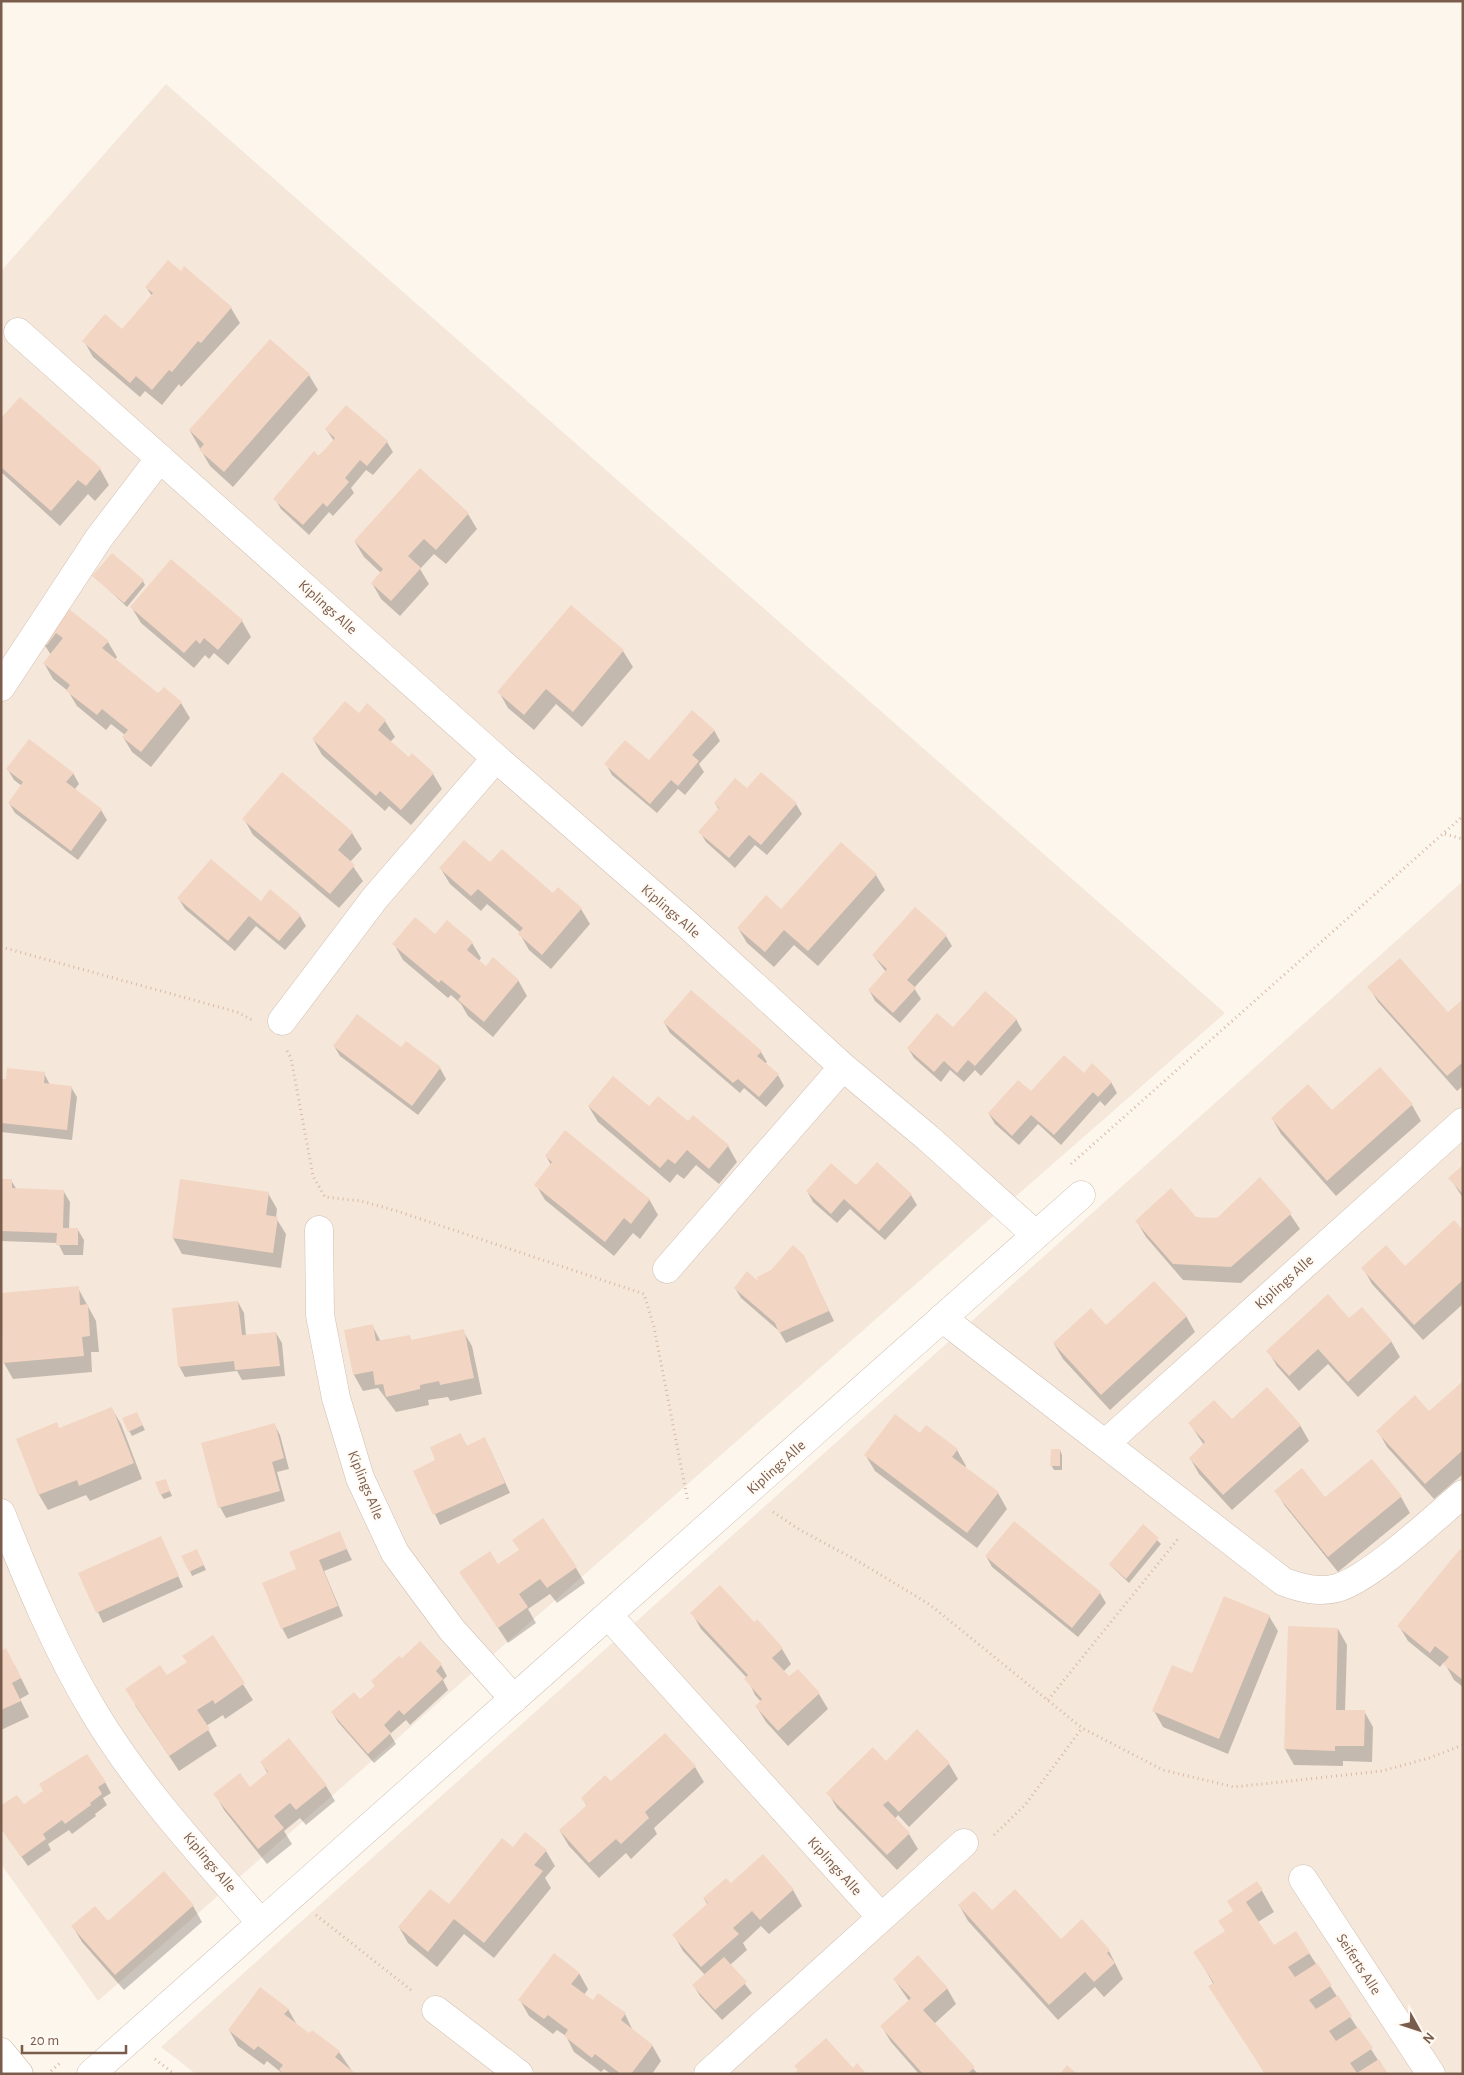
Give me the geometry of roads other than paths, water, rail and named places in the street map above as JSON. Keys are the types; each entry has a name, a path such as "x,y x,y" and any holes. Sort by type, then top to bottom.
{"street":[{"name":"Kiplings Alle","path":"18,332 496,758 689,926 843,1067 928,1138 1036,1235"},
{"path":"1,687 99,538 160,458"},
{"path":"275,1030 375,898 496,758"},
{"path":"667,1268 843,1067"},
{"name":"Kiplings Alle","path":"1106,1443 1463,1122"},
{"name":"Kiplings Alle","path":"91,2074 1081,1195"},
{"name":"Kiplings Alle","path":"319,1230 320,1315 336,1398 360,1478 395,1553 452,1630 514,1699"},
{"path":"942,1318 1284,1582 1308,1590 1336,1588 1364,1575 1463,1494"},
{"name":"Kiplings Alle","path":"1,1513 37,1603 94,1712 148,1789 261,1923"},
{"name":"Kiplings Alle","path":"608,1615 881,1917"},
{"path":"708,2074 964,1842"},
{"name":"Seiferts Alle","path":"1303,1879 1431,2074"},
{"path":"436,2010 519,2074"},
{"path":"1,2052 18,2074"}]}
